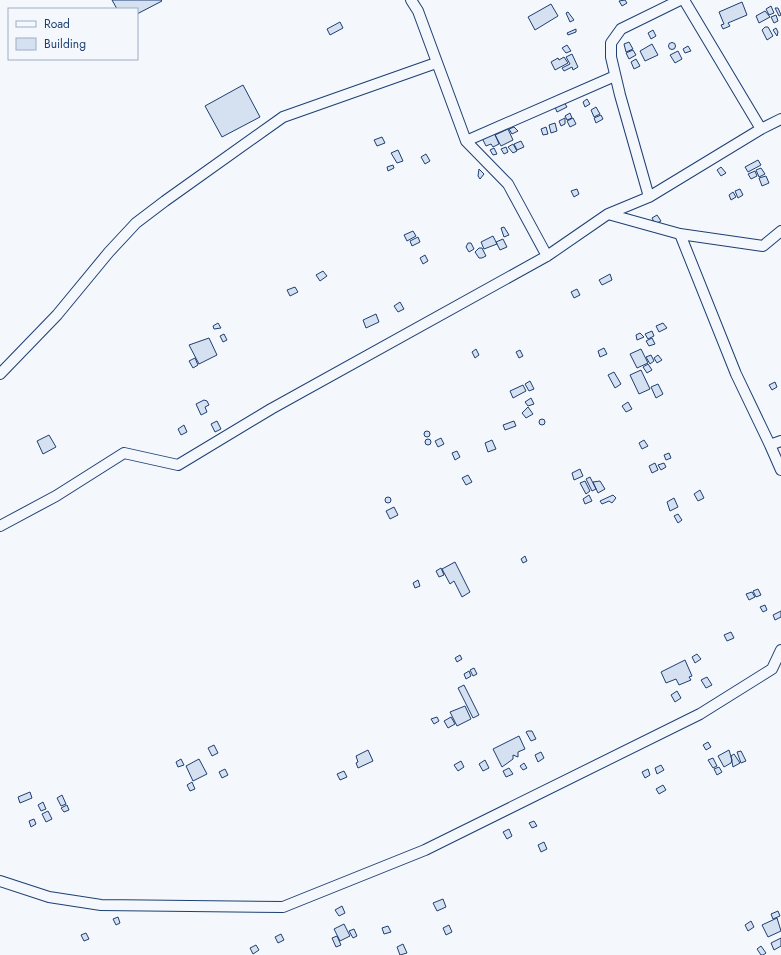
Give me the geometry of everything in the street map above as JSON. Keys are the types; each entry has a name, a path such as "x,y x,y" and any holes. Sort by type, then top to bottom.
{"street":[{"path":"411,0 418,10 436,63 466,141 508,184 547,256"},
{"path":"649,197 628,125 611,57 611,43 615,34 621,29 680,0"},
{"path":"684,0 761,129"},
{"path":"0,374 57,315 136,223 165,201 283,117 436,63"},
{"path":"466,141 616,76"},
{"path":"0,526 56,496 124,453 178,465 271,408 547,256 608,214 649,197 761,129 781,119"},
{"path":"608,214 680,234 763,246 781,231"},
{"path":"680,234 736,374 781,470"},
{"path":"770,445 781,441"},
{"path":"0,881 49,897 101,906 283,907 425,850 700,714 772,669 781,650"}],"building":[{"path":"112,0 162,1 138,13 138,8 116,8"},
{"path":"625,0 627,3 622,6 619,1"},
{"path":"742,2 747,15 728,23 730,26 723,29 721,25 724,24 719,12"},
{"path":"551,4 558,16 535,30 528,17"},
{"path":"771,6 774,13 769,15 766,9"},
{"path":"775,8 778,8 781,15 779,16"},
{"path":"765,11 770,17 759,23 756,16"},
{"path":"568,12 574,20 570,22 566,13"},
{"path":"776,15 778,21 774,23 771,17"},
{"path":"340,22 343,28 330,35 327,29"},
{"path":"765,27 768,27 773,36 767,40 762,30"},
{"path":"776,28 778,32 777,36 773,30"},
{"path":"576,29 576,32 568,35 567,33"},
{"path":"653,30 656,36 651,39 648,33"},
{"path":"629,42 633,49 626,52 624,44"},
{"path":"672,42 676,46 672,50 668,46"},
{"path":"652,44 658,55 645,61 640,51"},
{"path":"567,45 571,51 566,53 562,48"},
{"path":"688,46 691,51 685,53 683,49"},
{"path":"633,50 636,55 629,59 626,53"},
{"path":"678,51 682,59 675,63 670,55"},
{"path":"572,54 578,67 573,70 572,67 564,71 562,68 570,64 566,57"},
{"path":"564,57 568,63 555,70 551,62 558,58 559,60"},
{"path":"636,59 640,66 634,69 631,62"},
{"path":"243,85 260,117 222,137 205,106"},
{"path":"587,99 590,104 585,107 583,102"},
{"path":"564,102 567,107 557,112 555,107"},
{"path":"596,107 600,114 594,117 591,110"},
{"path":"570,113 572,118 567,120 565,116"},
{"path":"601,115 603,119 596,123 594,118"},
{"path":"565,118 565,124 561,126 559,121"},
{"path":"573,118 576,124 570,127 567,121"},
{"path":"555,123 557,131 551,133 549,125"},
{"path":"514,127 518,131 512,134 509,129"},
{"path":"546,127 548,134 543,135 541,129"},
{"path":"508,129 513,140 501,146 495,135"},
{"path":"494,132 499,144 493,147 491,144 486,146 482,138"},
{"path":"382,137 385,143 377,146 374,140"},
{"path":"521,141 524,147 517,150 514,144"},
{"path":"513,144 517,151 513,153 508,147"},
{"path":"506,147 508,152 504,154 501,149"},
{"path":"494,148 497,154 493,155 490,150"},
{"path":"398,150 403,161 397,163 391,153"},
{"path":"426,154 430,161 425,164 421,157"},
{"path":"758,160 761,165 748,172 745,167"},
{"path":"393,165 394,168 388,171 387,167"},
{"path":"721,167 726,173 721,176 717,170"},
{"path":"761,168 765,174 759,177 756,170"},
{"path":"479,169 484,174 480,179 478,176"},
{"path":"755,171 757,176 751,179 748,174"},
{"path":"766,176 769,183 762,186 759,178"},
{"path":"577,189 579,194 574,197 571,191"},
{"path":"740,189 743,195 738,198 735,191"},
{"path":"733,192 736,197 731,200 729,195"},
{"path":"657,215 661,221 655,224 652,218"},
{"path":"504,227 509,235 504,237 501,228"},
{"path":"413,231 416,236 407,241 404,235"},
{"path":"493,236 497,244 484,249 481,242"},
{"path":"418,237 420,242 412,246 410,241"},
{"path":"503,239 507,247 500,250 496,242"},
{"path":"468,243 471,243 474,249 469,252 466,247"},
{"path":"479,248 482,248 486,256 479,258 475,252"},
{"path":"425,255 428,261 423,264 420,258"},
{"path":"323,271 327,276 320,281 316,275"},
{"path":"610,274 612,280 602,285 599,280"},
{"path":"295,287 298,292 290,296 287,290"},
{"path":"577,289 580,295 574,298 571,292"},
{"path":"400,302 404,309 398,312 394,306"},
{"path":"376,314 379,322 366,328 363,320"},
{"path":"218,323 221,328 214,329 213,326"},
{"path":"663,323 667,328 659,332 656,326"},
{"path":"652,331 654,336 648,339 645,334"},
{"path":"640,333 644,337 637,340 636,335"},
{"path":"224,334 227,340 223,342 220,336"},
{"path":"209,338 217,355 199,364 189,345"},
{"path":"652,338 655,344 649,346 646,341"},
{"path":"604,348 607,354 600,357 598,351"},
{"path":"476,349 479,355 475,358 472,352"},
{"path":"641,349 648,363 637,368 630,354"},
{"path":"520,350 523,356 519,358 516,352"},
{"path":"651,355 654,361 650,364 646,357"},
{"path":"658,355 662,360 657,363 654,358"},
{"path":"195,358 198,365 193,368 189,361"},
{"path":"648,364 652,370 647,373 643,367"},
{"path":"641,370 650,389 639,394 630,375"},
{"path":"614,372 621,384 615,388 608,375"},
{"path":"530,381 534,389 529,391 525,384"},
{"path":"775,382 777,387 772,390 769,385"},
{"path":"658,384 663,394 656,398 651,387"},
{"path":"523,385 526,391 513,398 510,391"},
{"path":"531,398 534,404 528,406 525,402"},
{"path":"204,400 207,401 209,405 205,407 207,412 201,415 196,404"},
{"path":"628,402 632,409 626,412 622,406"},
{"path":"528,407 533,414 526,418 522,413"},
{"path":"542,419 545,422 542,425 539,422"},
{"path":"217,421 221,429 215,432 211,424"},
{"path":"514,421 516,426 505,430 503,425"},
{"path":"184,425 187,432 181,435 178,429"},
{"path":"427,431 430,434 427,437 424,434"},
{"path":"49,435 56,447 43,454 37,441"},
{"path":"441,438 444,444 438,447 435,441"},
{"path":"428,439 431,442 428,445 425,442"},
{"path":"492,440 496,449 488,452 485,443"},
{"path":"644,440 648,446 642,449 639,443"},
{"path":"457,451 460,457 455,460 452,453"},
{"path":"669,453 671,458 666,460 664,455"},
{"path":"655,463 658,470 652,473 649,466"},
{"path":"664,463 666,467 661,470 658,465"},
{"path":"580,469 583,476 574,480 572,473"},
{"path":"468,475 472,482 466,485 462,478"},
{"path":"590,477 596,489 592,491 586,479"},
{"path":"585,481 590,491 586,494 580,483"},
{"path":"600,481 605,489 598,493 593,482"},
{"path":"700,490 704,498 698,501 694,494"},
{"path":"589,495 592,501 585,504 583,499"},
{"path":"613,495 616,498 612,503 609,501 602,504 600,501"},
{"path":"388,497 391,500 388,503 385,500"},
{"path":"674,498 678,507 670,511 667,502"},
{"path":"394,507 398,515 390,519 386,511"},
{"path":"678,514 682,520 678,523 674,516"},
{"path":"525,556 527,561 523,563 521,559"},
{"path":"455,562 470,592 462,597 454,581 450,584 442,569"},
{"path":"441,568 444,575 439,577 436,571"},
{"path":"418,580 420,586 415,588 413,583"},
{"path":"758,589 761,595 756,597 753,591"},
{"path":"752,592 755,597 749,600 746,594"},
{"path":"765,605 767,610 763,612 760,607"},
{"path":"781,611 781,617 775,620 773,615"},
{"path":"731,632 734,638 727,641 724,635"},
{"path":"697,654 701,659 695,663 692,657"},
{"path":"460,655 462,659 457,662 455,658"},
{"path":"685,660 692,676 689,677 691,680 679,685 676,679 666,683 661,672"},
{"path":"474,668 477,674 473,676 470,670"},
{"path":"469,671 471,676 466,679 464,674"},
{"path":"707,677 712,685 706,688 701,680"},
{"path":"464,685 479,715 473,718 458,688"},
{"path":"677,691 681,698 675,702 671,695"},
{"path":"465,706 471,719 457,726 450,712"},
{"path":"437,717 439,721 434,724 431,719"},
{"path":"451,717 455,724 448,728 444,721"},
{"path":"532,731 536,739 531,741 526,732"},
{"path":"519,736 525,749 518,752 518,757 513,755 513,759 502,767 493,749"},
{"path":"708,742 711,747 706,750 703,745"},
{"path":"214,745 218,753 212,756 208,748"},
{"path":"368,750 373,761 358,768 356,756"},
{"path":"729,750 732,760 731,763 724,767 718,756"},
{"path":"741,751 746,761 741,763 737,752"},
{"path":"541,752 544,758 538,762 535,755"},
{"path":"734,754 740,763 733,767 731,756"},
{"path":"713,758 717,766 713,768 708,760"},
{"path":"181,759 184,765 178,767 176,762"},
{"path":"199,759 207,774 193,781 186,766"},
{"path":"485,760 489,768 483,771 479,764"},
{"path":"461,761 464,767 458,771 454,765"},
{"path":"524,763 527,768 523,770 520,766"},
{"path":"661,765 664,770 657,774 655,768"},
{"path":"719,767 722,772 717,775 714,769"},
{"path":"509,768 513,774 506,777 503,771"},
{"path":"225,769 228,775 222,778 219,772"},
{"path":"648,769 650,775 645,778 642,772"},
{"path":"344,771 347,777 340,780 337,774"},
{"path":"192,782 195,789 190,791 187,785"},
{"path":"663,785 666,790 659,794 656,789"},
{"path":"30,792 32,798 20,803 18,797"},
{"path":"62,795 66,804 61,806 57,798"},
{"path":"43,802 46,809 41,811 38,805"},
{"path":"67,805 69,810 64,812 61,808"},
{"path":"48,811 52,819 46,822 42,814"},
{"path":"34,819 36,824 31,827 29,821"},
{"path":"534,821 537,826 532,828 529,823"},
{"path":"509,829 512,836 507,839 503,832"},
{"path":"544,842 547,849 541,852 538,845"},
{"path":"443,899 446,907 437,911 433,903"},
{"path":"342,906 345,913 339,916 335,910"},
{"path":"778,911 780,916 773,919 771,914"},
{"path":"118,917 120,923 116,925 113,919"},
{"path":"777,918 781,931 768,937 762,925"},
{"path":"751,921 754,927 748,931 745,925"},
{"path":"344,924 350,936 340,941 334,929"},
{"path":"449,925 452,932 446,935 443,928"},
{"path":"388,926 391,932 384,934 382,928"},
{"path":"354,929 357,936 353,938 349,931"},
{"path":"86,933 89,939 84,941 81,935"},
{"path":"281,934 284,940 278,943 275,937"},
{"path":"337,936 341,945 336,947 332,938"},
{"path":"781,938 781,946 774,950 771,943"},
{"path":"403,944 407,953 400,955 397,947"},
{"path":"256,945 259,950 253,954 250,948"},
{"path":"761,946 766,953 763,955 761,955 757,949"}]}
